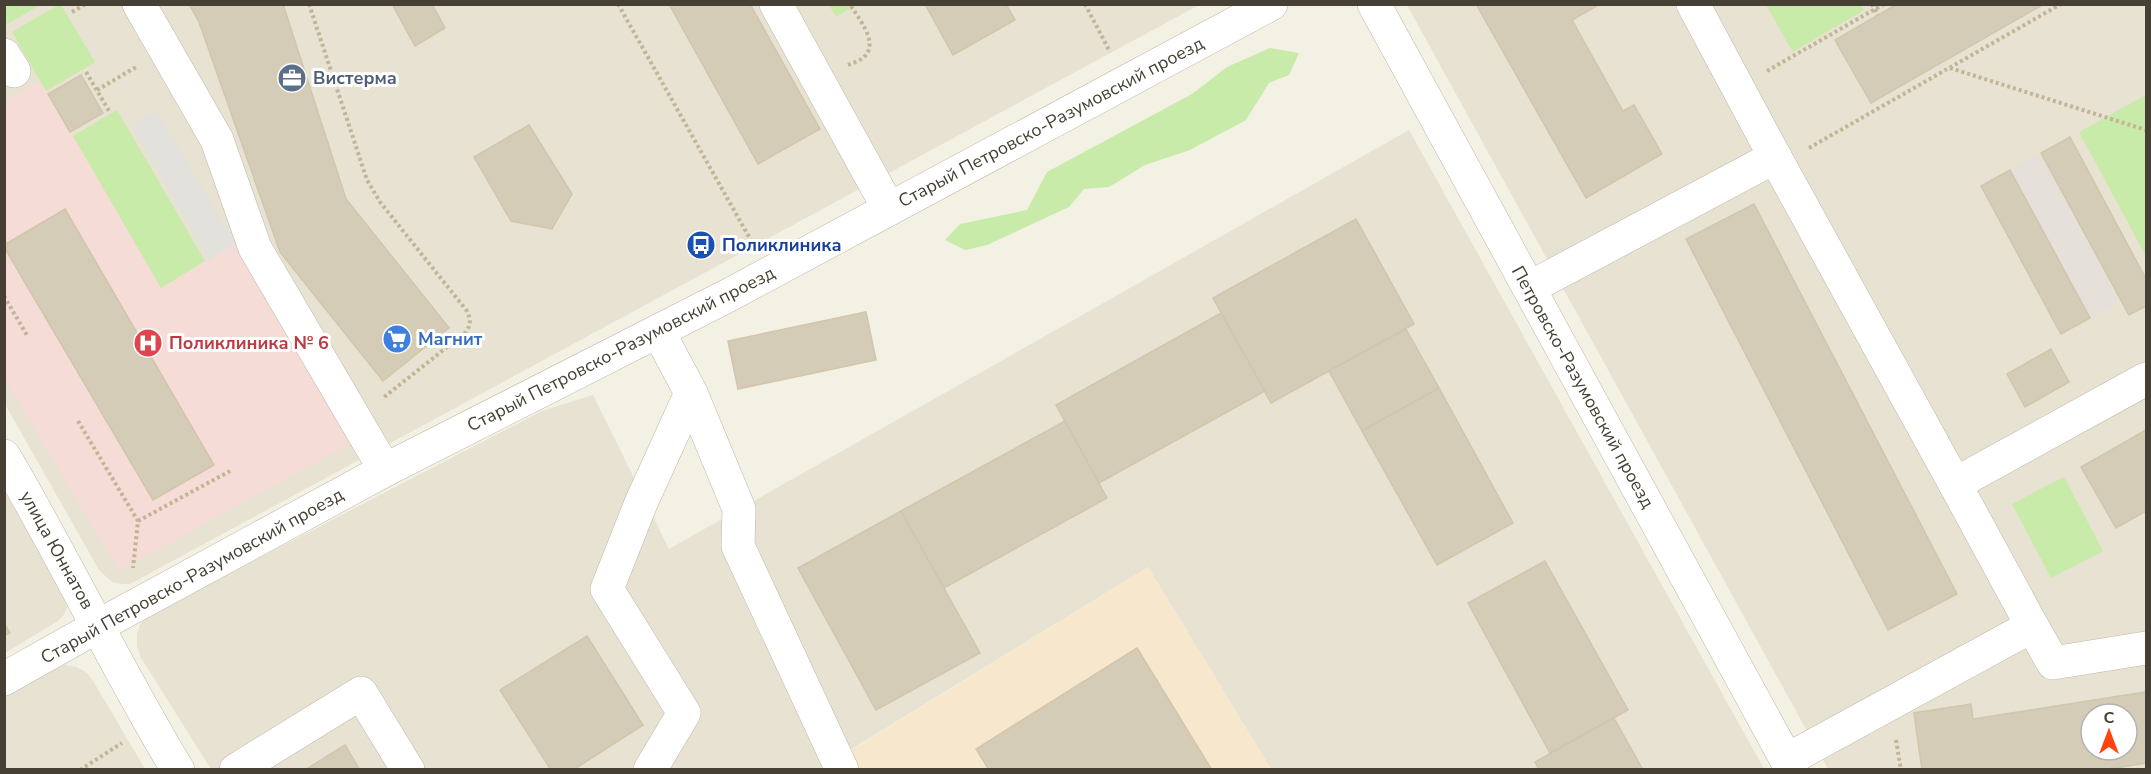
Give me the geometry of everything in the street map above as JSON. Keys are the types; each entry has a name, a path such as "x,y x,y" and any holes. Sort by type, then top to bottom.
{"street":[{"path":"139,4 218,140 251,238 306,307 355,420 385,470"},
{"path":"776,4 889,209"},
{"name":"Старый Петровско-Разумовский проезд","path":"4,679 385,470 769,274 1271,4"},
{"name":"Петровско-Разумовский проезд","path":"1374,4 1790,765"},
{"path":"1693,4 2053,663 2146,648"},
{"path":"1529,288 1778,161"},
{"path":"658,331 690,393 739,509 738,546 842,770"},
{"path":"1955,484 2146,379"},
{"path":"650,770 684,713 607,589 640,503 690,393"},
{"name":"улица Юннатов","path":"4,456 151,726 178,770"},
{"path":"1790,765 2032,626"},
{"path":"236,770 361,693 408,770"}],"path":[{"path":"72,12 86,4"},
{"path":"309,4 366,180 380,202 467,311 470,319 470,326 466,332 355,420"},
{"path":"618,4 769,274"},
{"path":"819,81 865,56 869,49 869,38 850,4"},
{"path":"1085,4 1127,82"},
{"path":"1872,4 1878,15"},
{"path":"1738,88 1884,4"},
{"path":"1778,161 2061,4"},
{"path":"97,90 165,50"},
{"path":"1949,68 2146,130"},
{"path":"86,72 109,111"},
{"path":"4,296 28,337"},
{"path":"78,421 138,521 131,577"},
{"path":"138,521 230,471"},
{"path":"80,770 124,741"}],"shaded area":[{"path":"4,5 1199,5 130,584 122,584 112,582 99,570 5,404"},
{"path":"1407,5 2146,5 2146,769 1828,769"},
{"name":"Поликлиника № 6","path":"41,81 161,287 235,244 351,443 119,571 5,379 4,101"},
{"path":"157,111 235,244 209,260 132,126"},
{"path":"1409,130 1764,769 1271,769 1148,567 819,769 211,769 141,658 137,646 137,634 147,616 542,411 593,395 669,549"},
{"path":"2070,137 2146,279 2146,306 2129,315 2121,301 2061,334 1981,186"},
{"path":"4,491 62,590 67,607 58,621 5,653"},
{"path":"1148,567 1271,769 819,770"},
{"path":"55,666 77,667 87,673 145,769 5,769 4,696"}],"green space":[{"path":"5,4 40,5 7,24"},
{"path":"60,4 95,62 46,91 12,32"},
{"path":"829,5 856,5 836,17"},
{"path":"1766,5 1861,5 1864,10 1793,52"},
{"path":"1270,48 1299,53 1289,75 1269,83 1246,120 1190,150 1145,165 1109,187 1084,189 1069,207 987,245 965,250 945,240 960,224 1027,210 1047,172 1192,94 1227,67"},
{"path":"2146,95 2146,256 2079,132"},
{"path":"117,110 205,261 161,288 73,136"},
{"path":"2064,477 2103,551 2051,578 2012,504"}],"building":[{"path":"189,4 283,4 346,199 449,328 383,381 280,252 199,22"},
{"path":"392,4 432,4 445,28 415,46"},
{"path":"669,4 750,4 820,129 758,164"},
{"path":"925,4 1006,4 1015,20 953,55"},
{"path":"1476,4 1600,4 1572,20 1623,111 1634,105 1662,154 1586,198"},
{"path":"1897,4 2044,4 1871,103 1835,40"},
{"path":"81,75 103,113 70,132 48,94"},
{"path":"529,125 572,194 552,229 511,221 474,157"},
{"path":"2070,137 2146,279 2146,306 2129,315 2041,153"},
{"path":"2010,170 2090,318 2061,334 1981,186"},
{"path":"1754,204 1957,594 1888,630 1686,239"},
{"path":"65,209 214,465 153,500 4,247"},
{"path":"1356,219 1414,324 1271,403 1213,298"},
{"path":"866,312 876,360 738,389 728,341"},
{"path":"1221,313 1265,391 1099,483 1056,405"},
{"path":"1406,329 1439,388 1362,431 1329,371"},
{"path":"2051,349 2069,382 2025,407 2007,374"},
{"path":"1439,388 1513,523 1437,565 1362,431"},
{"path":"1065,421 1107,498 944,588 901,511"},
{"path":"2146,430 2146,511 2116,528 2081,467"},
{"path":"901,511 980,653 876,710 798,568"},
{"path":"1545,561 1628,710 1550,753 1468,603"},
{"path":"4,623 10,633 4,636"},
{"path":"587,636 643,725 573,770 551,770 500,690"},
{"path":"1137,648 1212,770 989,770 976,749"},
{"path":"2146,692 2146,763 2102,770 1922,770 1914,713 1971,704 1973,719 2079,702 2079,762 2139,762 2139,702 2082,702"},
{"path":"1614,718 1643,770 1539,770 1535,762"},
{"path":"345,745 360,770 305,770"}],"place":[{"name":"Вистерма","path":"292,78"},
{"name":"Поликлиника","path":"701,245"},
{"name":"Магнит","path":"397,339"},
{"name":"Поликлиника № 6","path":"148,343"}]}
